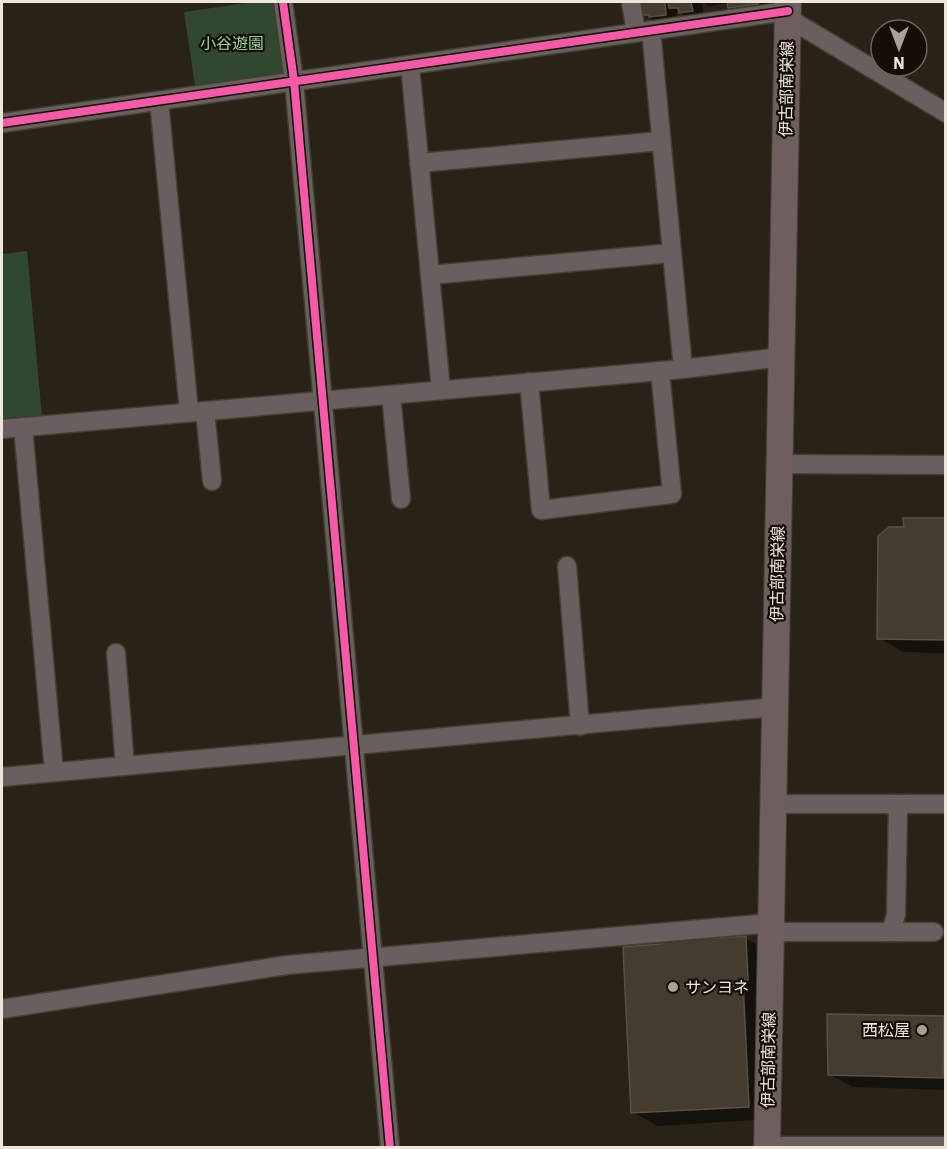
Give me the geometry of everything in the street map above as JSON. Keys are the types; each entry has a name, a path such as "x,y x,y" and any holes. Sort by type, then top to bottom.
{"main road":[{"name":"伊古部南栄線","path":"767,1147 788,10"}],"street":[{"path":"283,2 294,81 390,1148"},
{"path":"631,2 643,31 661,141 683,369"},
{"path":"2,123 788,10 945,113"},
{"path":"410,65 441,390"},
{"path":"159,101 197,411 213,481"},
{"path":"419,163 661,141"},
{"path":"430,275 672,253"},
{"path":"2,429 683,369 781,357"},
{"path":"529,382 541,510 672,494 660,371"},
{"path":"391,395 401,500"},
{"path":"23,427 54,772"},
{"path":"778,464 945,465"},
{"path":"567,566 580,726"},
{"path":"116,653 125,766"},
{"path":"2,777 775,707"},
{"path":"772,804 945,804"},
{"path":"891,932 896,914 898,804"},
{"path":"2,1009 287,965 372,957 771,927 934,932"},
{"path":"767,1147 945,1146"}],"green space":[{"name":"小谷遊園","path":"252,2 274,2 285,71 282,75 195,86 184,12"},
{"path":"27,251 42,417 2,421 2,254"}],"building":[{"path":"640,2 665,2 666,15 649,17 649,15 642,15"},
{"path":"668,2 691,2 693,11 679,13 678,8 669,8"},
{"path":"727,2 759,2 728,8"},
{"path":"903,518 946,518 946,640 877,639 878,536 889,527 904,527"},
{"path":"712,936 715,938 746,936 748,980 743,981 749,1107 631,1113 623,947 661,944 661,940"},
{"path":"827,1014 944,1016 943,1078 828,1075"}],"cycle path":[{"path":"283,2 294,81 390,1148"},
{"path":"2,123 788,11"}],"place":[{"name":"サンヨネ","path":"673,987"},
{"name":"西松屋","path":"922,1030"}]}
